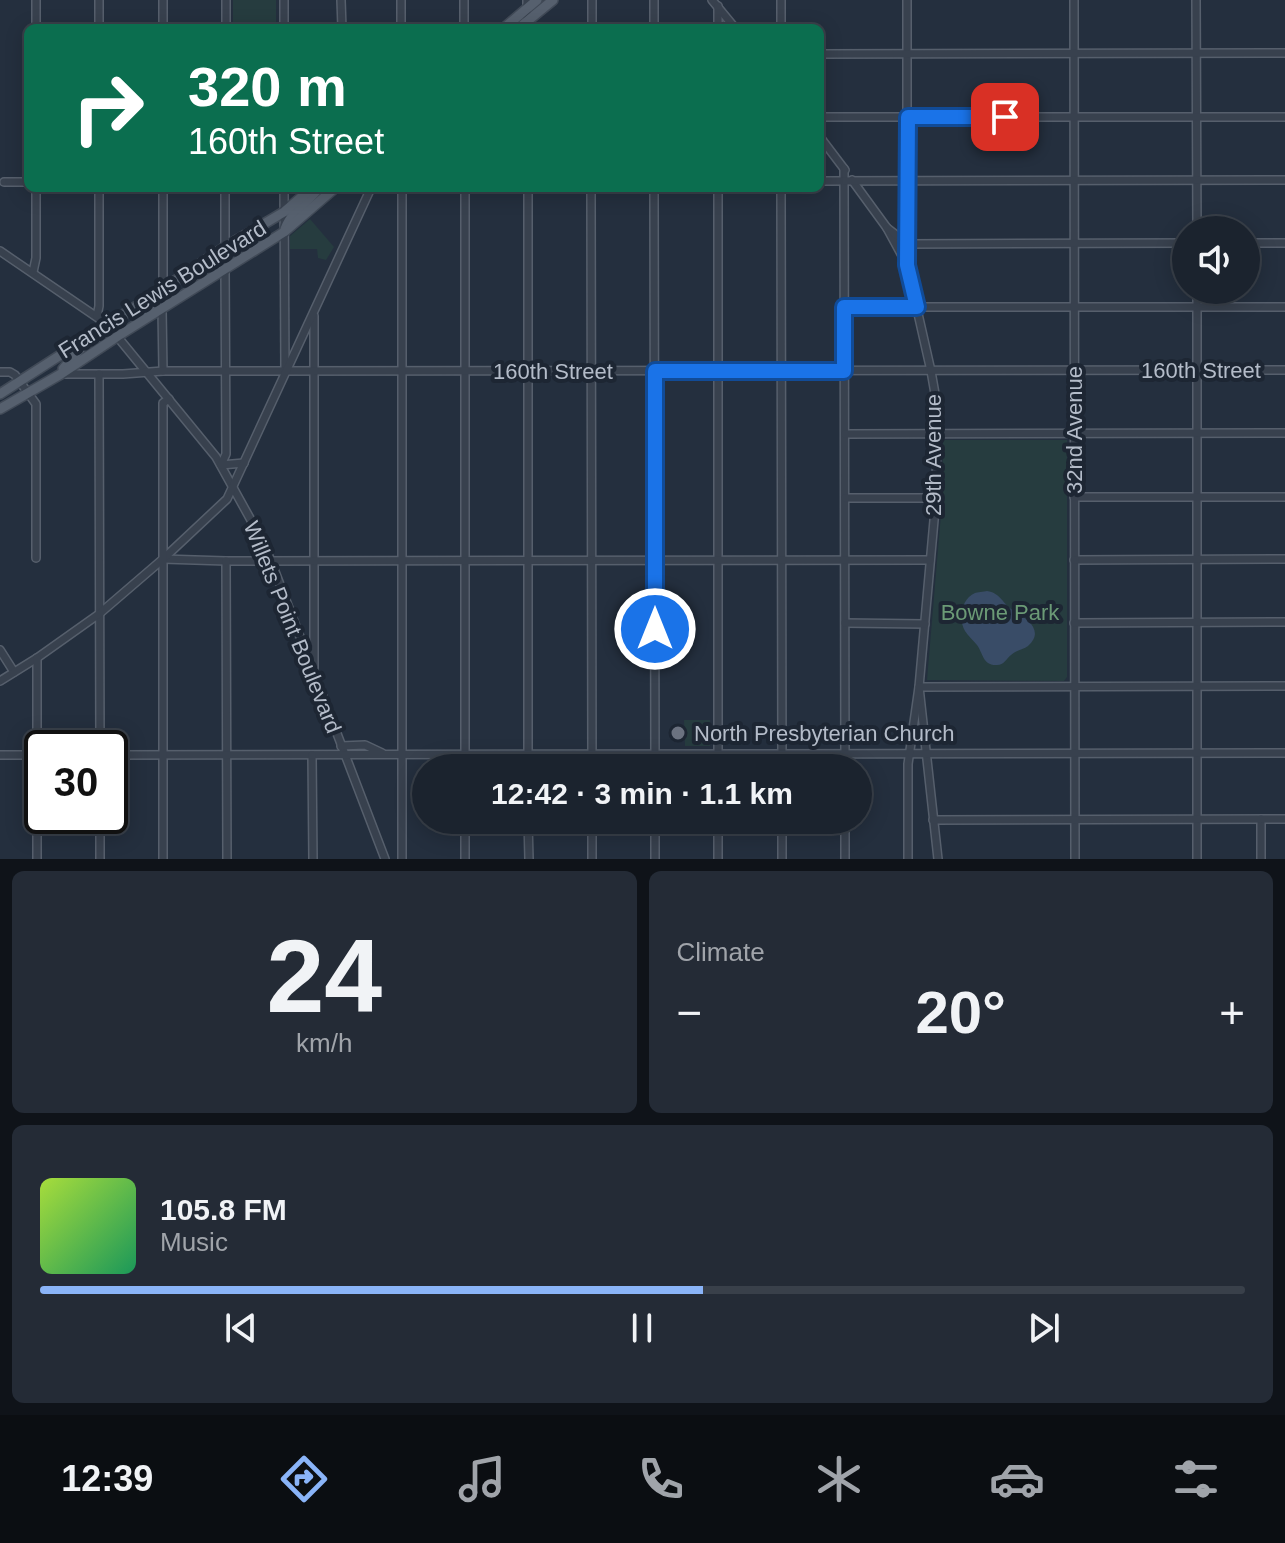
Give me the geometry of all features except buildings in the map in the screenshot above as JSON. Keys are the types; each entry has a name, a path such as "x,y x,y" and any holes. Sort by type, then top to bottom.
{"main road":[{"path":"508,24 527,4 537,0"},
{"path":"527,24 553,0"},
{"name":"Francis Lewis Boulevard","path":"0,409 24,386 107,324 284,212 307,192"},
{"path":"284,232 290,217 316,192"},
{"name":"Francis Lewis Boulevard","path":"0,394 58,375 284,232 330,192"},
{"path":"118,336 122,327 148,310 163,289"},
{"path":"58,375 81,348 103,334 107,324"},
{"path":"0,401 24,386"}],"street":[{"path":"36,0 36,24"},
{"path":"99,0 99,24"},
{"path":"163,0 163,24"},
{"path":"226,0 226,24"},
{"path":"284,0 284,24"},
{"path":"341,0 342,24"},
{"path":"401,0 401,24"},
{"path":"464,0 464,24"},
{"path":"592,0 592,24"},
{"path":"654,0 654,24"},
{"path":"781,0 781,24"},
{"name":"29th Avenue","path":"907,0 907,265 937,405 936,498 919,687"},
{"name":"32nd Avenue","path":"1074,0 1075,859"},
{"path":"1196,0 1197,216"},
{"path":"716,2 718,24"},
{"path":"716,2 732,24"},
{"path":"525,24 527,4"},
{"path":"824,54 1285,53"},
{"path":"824,117 1285,117"},
{"path":"824,142 844,169 848,181 844,307 845,754"},
{"path":"824,181 1285,180"},
{"path":"848,181 887,228 907,265"},
{"path":"4,182 24,182"},
{"path":"33,272 36,258 36,192"},
{"path":"97,316 99,192"},
{"path":"163,192 163,289"},
{"path":"225,192 225,247"},
{"path":"284,192 285,371"},
{"path":"0,681 99,614 227,499 369,192"},
{"path":"385,858 402,858 402,192"},
{"path":"465,192 465,754"},
{"path":"528,192 528,754"},
{"path":"591,192 592,754"},
{"path":"654,192 655,754"},
{"path":"718,192 718,754"},
{"path":"781,192 782,754"},
{"path":"887,228 908,244 1172,243"},
{"path":"1260,243 1285,243"},
{"name":"Willets Point Boulevard","path":"0,251 107,324 216,457 271,561 385,858"},
{"path":"225,269 226,454 221,465 244,463"},
{"path":"844,307 1285,307"},
{"path":"1197,307 1197,859"},
{"path":"162,309 163,371"},
{"path":"314,311 314,674"},
{"path":"285,336 301,338"},
{"name":"160th Street","path":"58,375 163,371 1285,370"},
{"path":"0,372 10,372 36,404 36,558"},
{"path":"99,374 100,730"},
{"path":"163,859 163,403 169,399"},
{"path":"845,434 1285,433"},
{"path":"1074,497 1285,497"},
{"path":"845,498 936,498"},
{"path":"163,559 930,560"},
{"path":"1074,560 1285,559"},
{"path":"226,561 227,859"},
{"path":"1074,623 1285,622"},
{"path":"845,623 925,624"},
{"path":"297,630 315,630"},
{"path":"0,650 14,672"},
{"path":"37,658 38,730"},
{"path":"919,687 1285,686"},
{"path":"919,687 938,859"},
{"path":"908,859 909,754 919,687"},
{"path":"128,755 312,755 343,750 412,754"},
{"path":"872,754 1285,753"},
{"path":"0,755 24,755"},
{"path":"312,755 313,859"},
{"path":"1261,819 1261,859"},
{"path":"933,820 1285,819"},
{"path":"37,834 37,859"},
{"path":"100,834 100,859"},
{"path":"465,834 465,859"},
{"path":"528,834 529,859"},
{"path":"592,834 592,859"},
{"path":"655,834 655,859"},
{"path":"718,834 718,859"},
{"path":"782,834 782,859"},
{"path":"845,834 845,859"}],"green space":[{"path":"233,0 276,0 276,24 233,24"},
{"path":"310,219 334,247 326,260 318,258 317,249 290,249 290,236"},
{"name":"Bowne Park","path":"943,440 1067,440 1067,677 1064,681 927,680 942,502"},
{"path":"684,720 710,720 710,746 685,746"}],"water":[{"path":"987,591 1026,619 1035,634 1028,646 999,665 986,661 965,631 962,621 962,610 970,596"}],"place":[{"name":"North Presbyterian Church","path":"678,733"}],"route":[{"path":"655,629 655,371 844,371 844,307 917,307 907,265 908,117 1005,117"}]}
